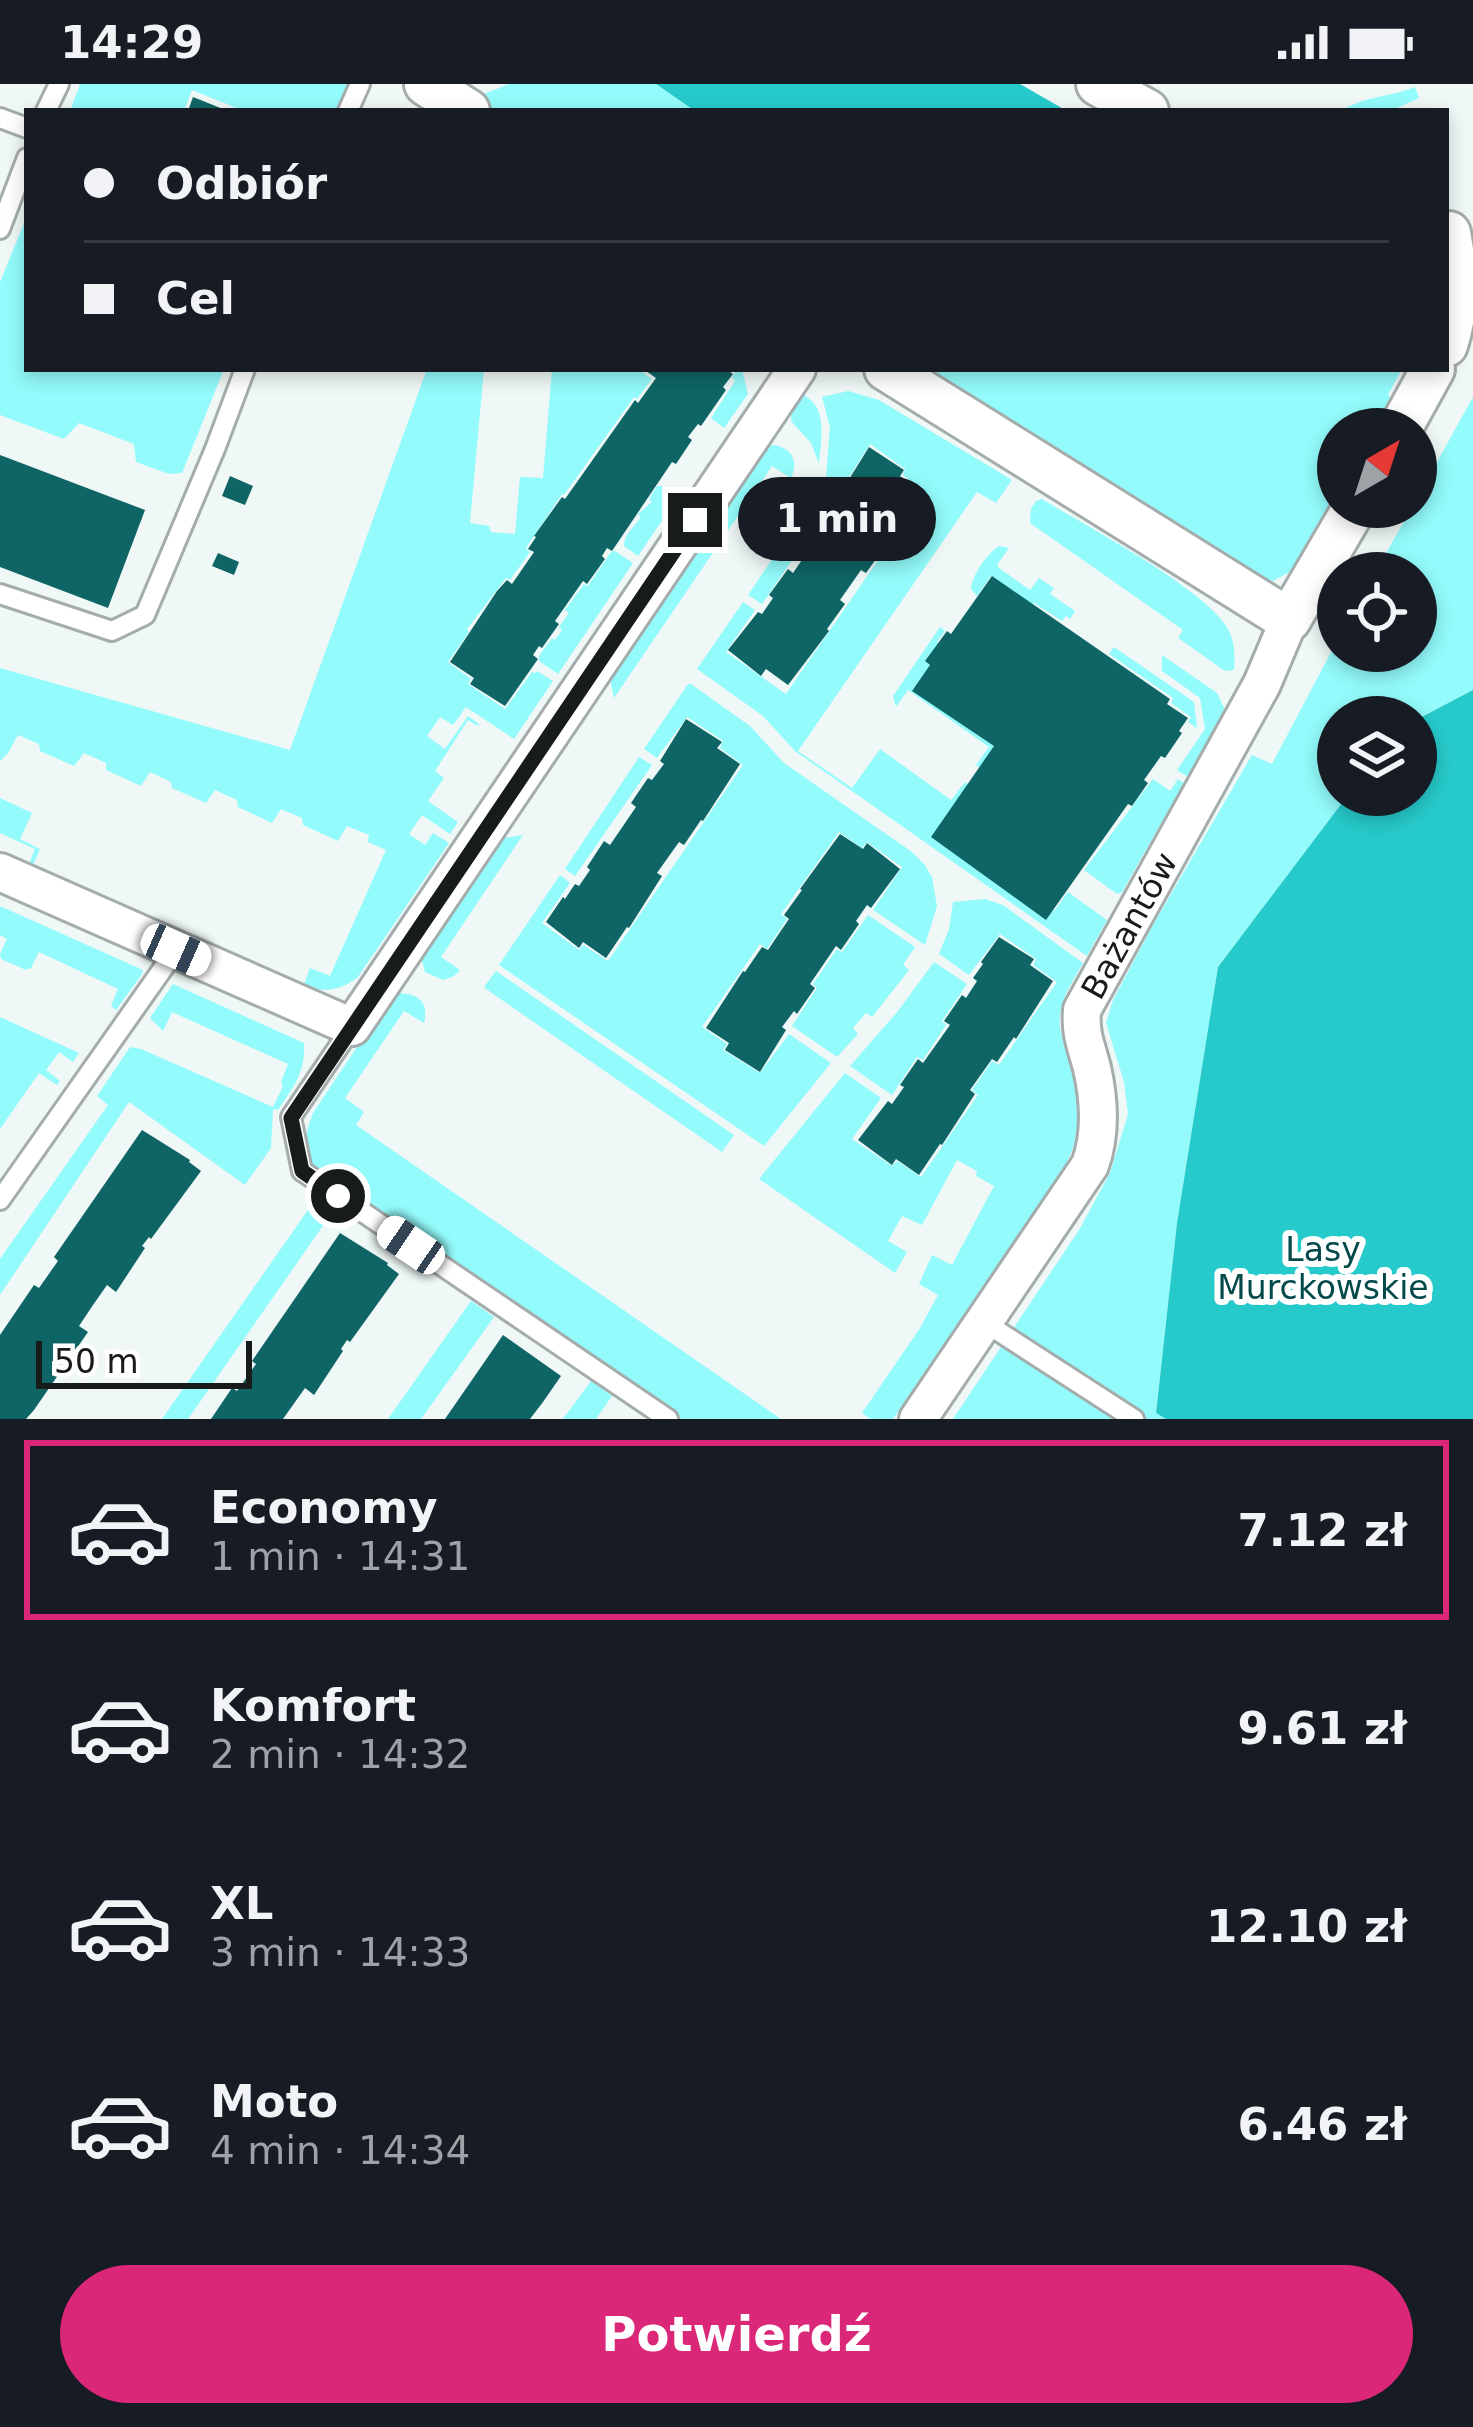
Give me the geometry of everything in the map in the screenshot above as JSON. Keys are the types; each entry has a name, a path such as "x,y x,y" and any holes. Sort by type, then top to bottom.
{"street":[{"path":"426,84 463,108"},
{"path":"1098,84 1142,108"},
{"path":"1449,335 1457,289 1456,233"},
{"path":"1449,340 1473,304"},
{"path":"0,872 352,1027 795,372"},
{"path":"891,372 1289,620"},
{"path":"1412,408 1431,372"},
{"name":"Bażantów","path":"918,1419 1081,1179 1095,1150 1093,1071 1080,1029 1087,996 1262,683 1289,620 1342,528"}],"lane":[{"path":"0,229 24,166"},
{"path":"0,594 112,631 145,615 244,372"},
{"path":"0,1200 176,950"},
{"path":"352,1027 291,1118 302,1171 668,1419"},
{"path":"984,1322 1134,1419"}],"shaded area":[{"path":"80,84 347,84 349,89 339,108 237,108 192,90 185,108 71,108"},
{"path":"509,84 656,84 691,108 492,108 474,98"},
{"path":"1415,87 1419,98 1397,108 1347,108"},
{"path":"24,223 24,372 223,372 182,473 169,474 136,462 134,444 79,423 64,439 0,415 0,282"},
{"path":"426,372 484,372 470,523 489,526 491,532 515,534 520,477 543,478 552,372 642,372 652,379 562,494 526,548 530,552 467,629 448,662 471,679 468,684 505,709 532,672 553,681 514,739 466,707 453,725 440,717 427,736 445,749 468,716 479,724 468,720 435,771 444,778 428,801 458,822 450,834 422,815 409,834 425,845 433,833 449,843 358,977 339,988 304,985 310,968 330,976 386,850 368,842 369,835 347,826 338,841 281,809 272,823 215,790 206,803 150,772 141,786 106,770 106,763 84,753 74,766 18,735 0,761 0,668 290,750"},
{"path":"743,372 748,394 724,428 711,418 735,381 735,373"},
{"path":"923,372 1400,372 1388,395 1398,403 1395,408 1317,408 1317,528 1324,528 1299,567 1273,581 1256,576"},
{"path":"848,391 879,400 1012,480 996,503 977,492 798,751 852,788 880,749 951,800 965,782 983,795 995,779 976,765 989,747 908,690 896,707 893,696 940,627 945,631 939,644 951,636 993,577 977,596 971,589 985,559 999,546 1009,548 999,568 1030,590 1039,578 1054,588 1050,594 1075,611 1062,621 1034,603 994,661 1052,909 1068,892 1107,920 1087,956 795,751 763,716 697,669 743,602 755,610 726,652 786,694 925,492 903,475 905,469 870,444 842,488 826,477 830,427 822,397"},
{"path":"801,394 820,415 819,464 811,443 791,421 792,405"},
{"path":"1473,397 1473,690 1437,709 1437,696 1317,696 1317,816 1332,816 1218,967 1177,1223 1156,1413 1166,1419 953,1419 1079,1230 1110,1173 1128,1114 1124,1082 1106,1023 1113,1000 1252,755 1272,764 1321,672 1437,672 1437,552 1387,552 1400,528 1437,528 1437,462"},
{"path":"773,445 792,456 791,478 772,466 614,698 609,674 765,447"},
{"path":"823,484 837,495 762,604 748,595"},
{"path":"657,486 678,497 638,556 624,542 641,517 638,514 652,502 649,499"},
{"path":"1042,499 1200,599 1230,633 1234,670 1225,671 1178,638 1183,630 1030,523 1031,509"},
{"path":"615,551 633,563 558,674 539,661 539,656 562,630 559,627 569,613 565,610"},
{"path":"1114,647 1194,702 1197,728 1188,722 1191,717 1171,703 1173,698 1109,654"},
{"path":"1162,655 1217,693 1225,710 1188,777 1177,770 1205,729 1200,698 1162,671"},
{"path":"688,684 750,726 784,763 912,852 932,877 937,906 925,945 873,910 902,867 867,842 862,848 839,832 781,914 787,919 767,949 760,944 702,1027 727,1044 723,1050 760,1073 789,1034 831,1063 764,1146 499,965 560,875 570,883 542,923 579,950 583,945 608,961 743,765 720,748 723,741 687,717 657,758 644,749"},
{"path":"639,757 652,765 575,876 565,869"},
{"path":"1153,779 1170,791 1178,779 1184,783 1117,894 1084,870"},
{"path":"0,798 32,813 20,839 40,849 32,867 27,869 35,849 0,833"},
{"path":"523,835 441,957 460,970 443,980 425,972 424,948 498,839"},
{"path":"985,899 1003,905 1083,963 1066,994 1060,1021 1076,1101 1075,1140 1066,1164 893,1419 871,1419 862,1413 938,1295 919,1284 932,1255 952,1265 994,1186 957,1160 922,1225 902,1216 888,1241 907,1252 895,1273 759,1179 845,1073 881,1098 852,1139 892,1166 897,1161 921,1177 978,1095 972,1090 992,1061 999,1065 1057,982 1033,965 1036,959 1000,934 969,975 939,954 953,902"},
{"path":"0,906 143,970 142,974 116,1010 111,1006 118,989 39,952 26,970 1,959 7,939 0,935"},
{"path":"868,915 915,947 903,965 909,970 872,1017 866,1013 853,1028 858,1034 837,1057 792,1026 817,988 813,984"},
{"path":"934,962 967,984 923,1060 917,1057 892,1095 850,1066"},
{"path":"496,971 734,1135 722,1152 486,989"},
{"path":"173,984 304,1043 297,1079 278,1110 273,1109 271,1148 245,1185 129,1102 0,1295 0,1259 108,1105 97,1096 130,1047 273,1107 288,1064 172,1012 163,1031 150,1018"},
{"path":"399,993 421,1000 424,1023 404,1011 345,1098 364,1112 356,1125 781,1419 666,1419 324,1190 306,1153 313,1113 389,999"},
{"path":"0,1017 79,1053 73,1062 59,1052 46,1070 60,1081 57,1085 39,1073 0,1129"},
{"path":"317,1197 334,1210 188,1419 162,1419"},
{"path":"471,1301 494,1317 421,1419 388,1419"},
{"path":"591,1381 612,1396 596,1419 563,1419"}],"green space":[{"path":"656,84 1020,84 1062,108 691,108"},
{"name":"Lasy Murckowskie","path":"1473,690 1473,1419 1166,1419 1156,1413 1177,1223 1218,967 1332,816 1437,816 1437,709"}],"building":[{"path":"193,97 220,108 189,108"},
{"path":"647,372 733,374 701,426 688,437 692,440 676,464 672,462 612,551 607,548 605,559 555,621 559,624 533,655 538,659 505,706 470,684 474,678 450,662 497,591 507,580 512,584 534,552 528,549 534,536 562,497 656,378"},
{"path":"869,447 904,470 900,476 923,492 886,549 866,573 861,570 840,600 845,604 829,631 788,685 766,669 761,676 728,650 758,612 762,614 788,569 793,573 819,535 814,531 847,492 843,489"},
{"path":"0,455 145,510 108,608 0,567"},
{"path":"230,476 253,486 245,505 222,496"},
{"path":"218,553 239,562 234,575 212,566"},
{"path":"992,576 1170,699 1167,704 1188,718 1165,758 1161,756 1144,780 1148,783 1132,806 1128,804 1046,920 931,837 994,746 912,691 930,665 925,661 947,631 951,634"},
{"path":"686,719 722,742 717,748 740,764 703,821 684,845 679,842 657,873 662,876 606,958 583,942 579,948 546,922 563,897 575,884 579,886 604,841 610,845 636,807 631,803 664,764 660,761"},
{"path":"840,834 863,849 867,843 900,869 871,908 867,905 841,950 836,946 810,984 815,988 782,1027 786,1030 760,1072 725,1050 729,1043 706,1028 762,947 768,950 789,919 784,915 800,889"},
{"path":"999,937 1034,959 1030,965 1053,981 1016,1039 997,1062 992,1059 970,1090 975,1094 919,1175 896,1159 892,1165 858,1140 888,1101 892,1104 918,1059 923,1063 950,1025 944,1021 962,995 966,998 977,981 973,978 981,962"},
{"path":"142,1130 201,1171 142,1246 116,1292 107,1285 93,1305 79,1326 88,1332 59,1365 63,1368 34,1410 26,1419 0,1419 0,1335 34,1285 39,1288 58,1261 54,1257"},
{"path":"340,1233 399,1274 347,1340 314,1395 305,1388 283,1419 211,1419 256,1364 252,1361"},
{"path":"503,1335 561,1376 530,1419 445,1419"}],"route":[{"path":"338,1196 302,1171 291,1118 695,520"}]}
